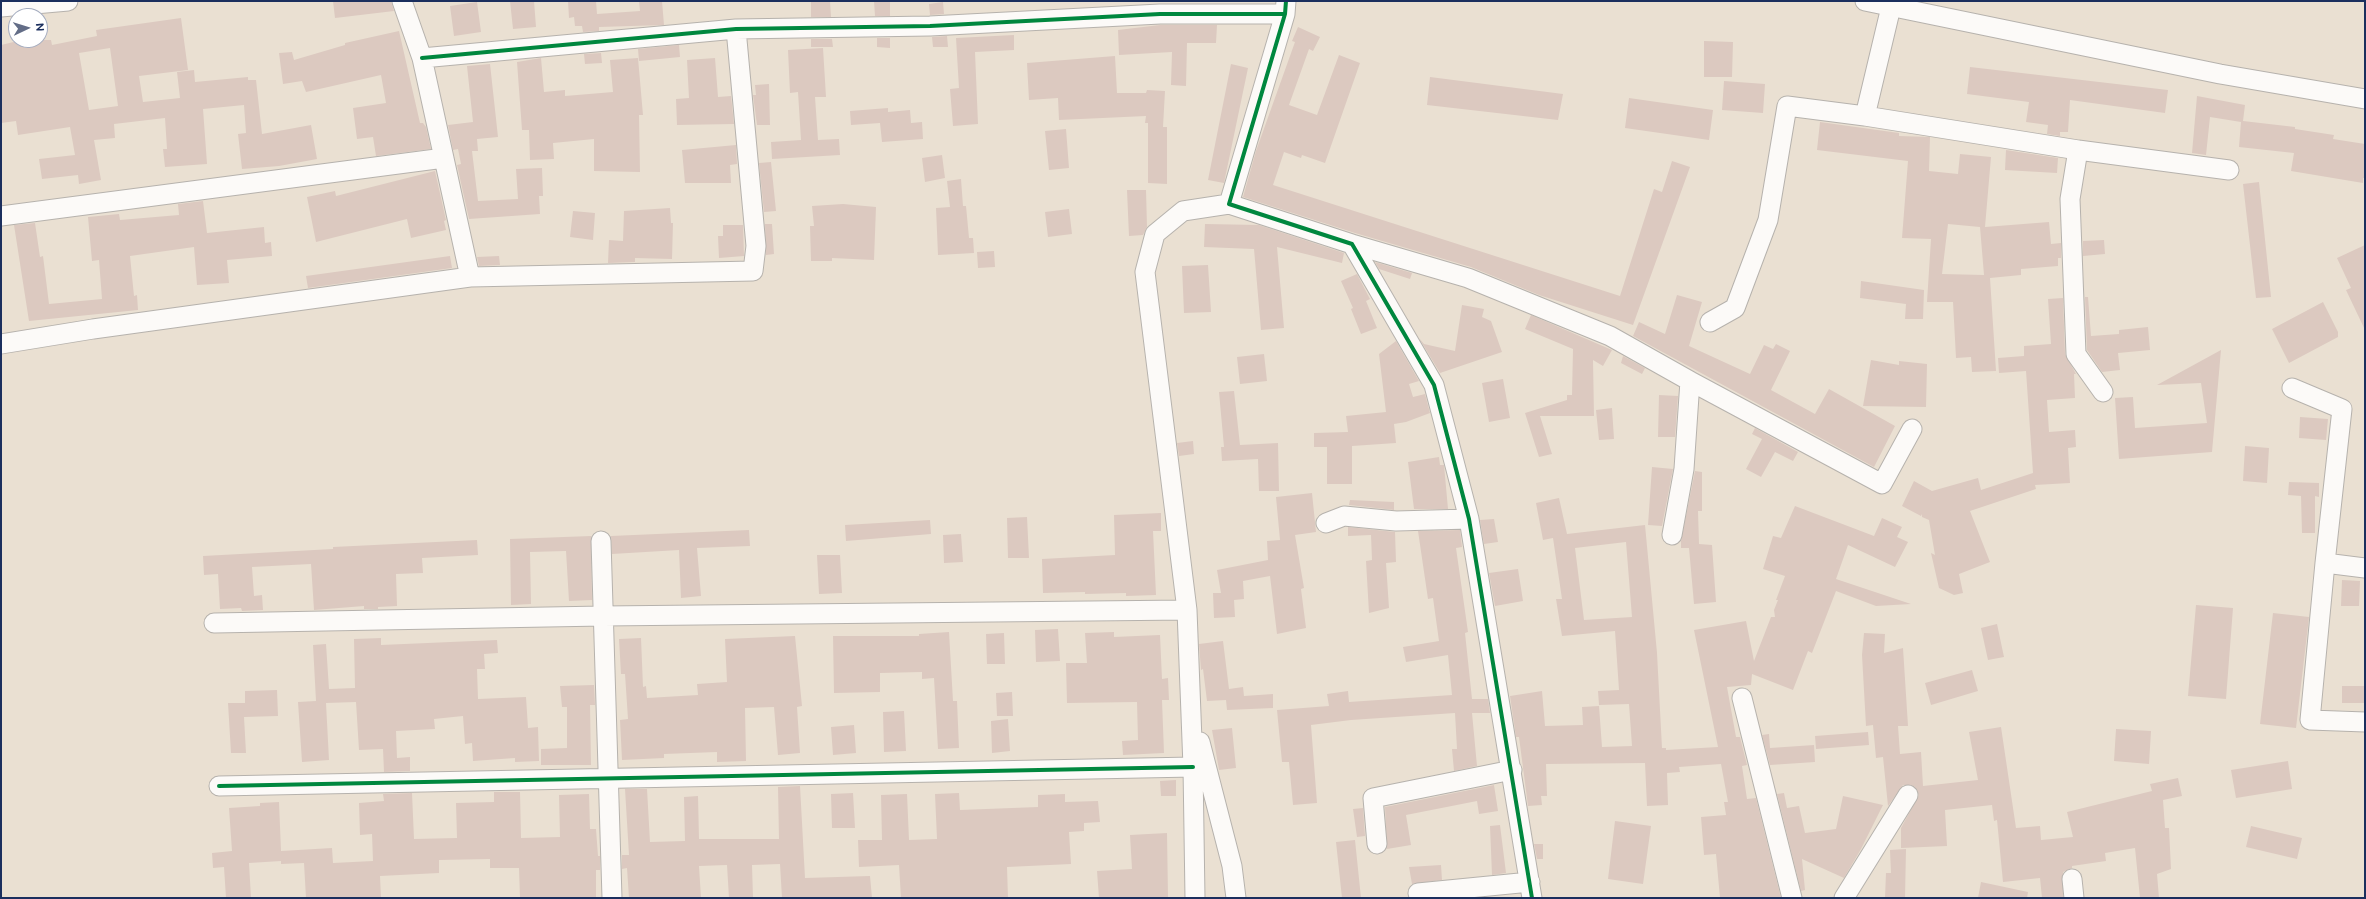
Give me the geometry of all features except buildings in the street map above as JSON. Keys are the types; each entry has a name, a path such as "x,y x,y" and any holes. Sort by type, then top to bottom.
{"street":[{"path":"1,6 68,1"},
{"path":"402,1 422,58 470,277"},
{"path":"1865,1 2220,74 2365,99"},
{"path":"1866,116 1891,7"},
{"path":"422,58 736,29 930,26 1285,8 1229,204"},
{"path":"1,344 93,329 470,277 753,271 756,246 736,29"},
{"path":"1710,322 1735,308 1768,220 1787,106 1866,116 2078,150 2229,170"},
{"path":"2078,150 2070,199 2076,354 2103,392"},
{"path":"1,216 444,158"},
{"path":"1195,898 1193,767 1187,610 1145,272 1155,234 1183,211 1229,204 1352,244 1468,278 1610,336 1690,381 1882,484 1912,429"},
{"path":"1352,244 1434,385 1469,519 1531,890 1418,893"},
{"path":"1672,535 1684,469 1690,381"},
{"path":"2292,388 2342,409 2310,720 2365,722"},
{"path":"1326,523 1344,516 1396,521 1469,519"},
{"path":"601,541 610,778 612,898"},
{"path":"2325,563 2365,568"},
{"path":"214,623 603,616 1187,610"},
{"path":"1742,698 1792,898"},
{"path":"1190,706 1232,866 1236,898"},
{"path":"219,786 1193,767"},
{"path":"1377,844 1373,798 1512,770"},
{"path":"1844,898 1908,795"}],"cycle path":[{"path":"1286,1 1285,14 1229,204 1352,244 1434,385 1469,519 1532,898"},
{"path":"422,58 736,29 930,26 1160,14 1285,14"},
{"path":"219,786 1193,767"}]}
